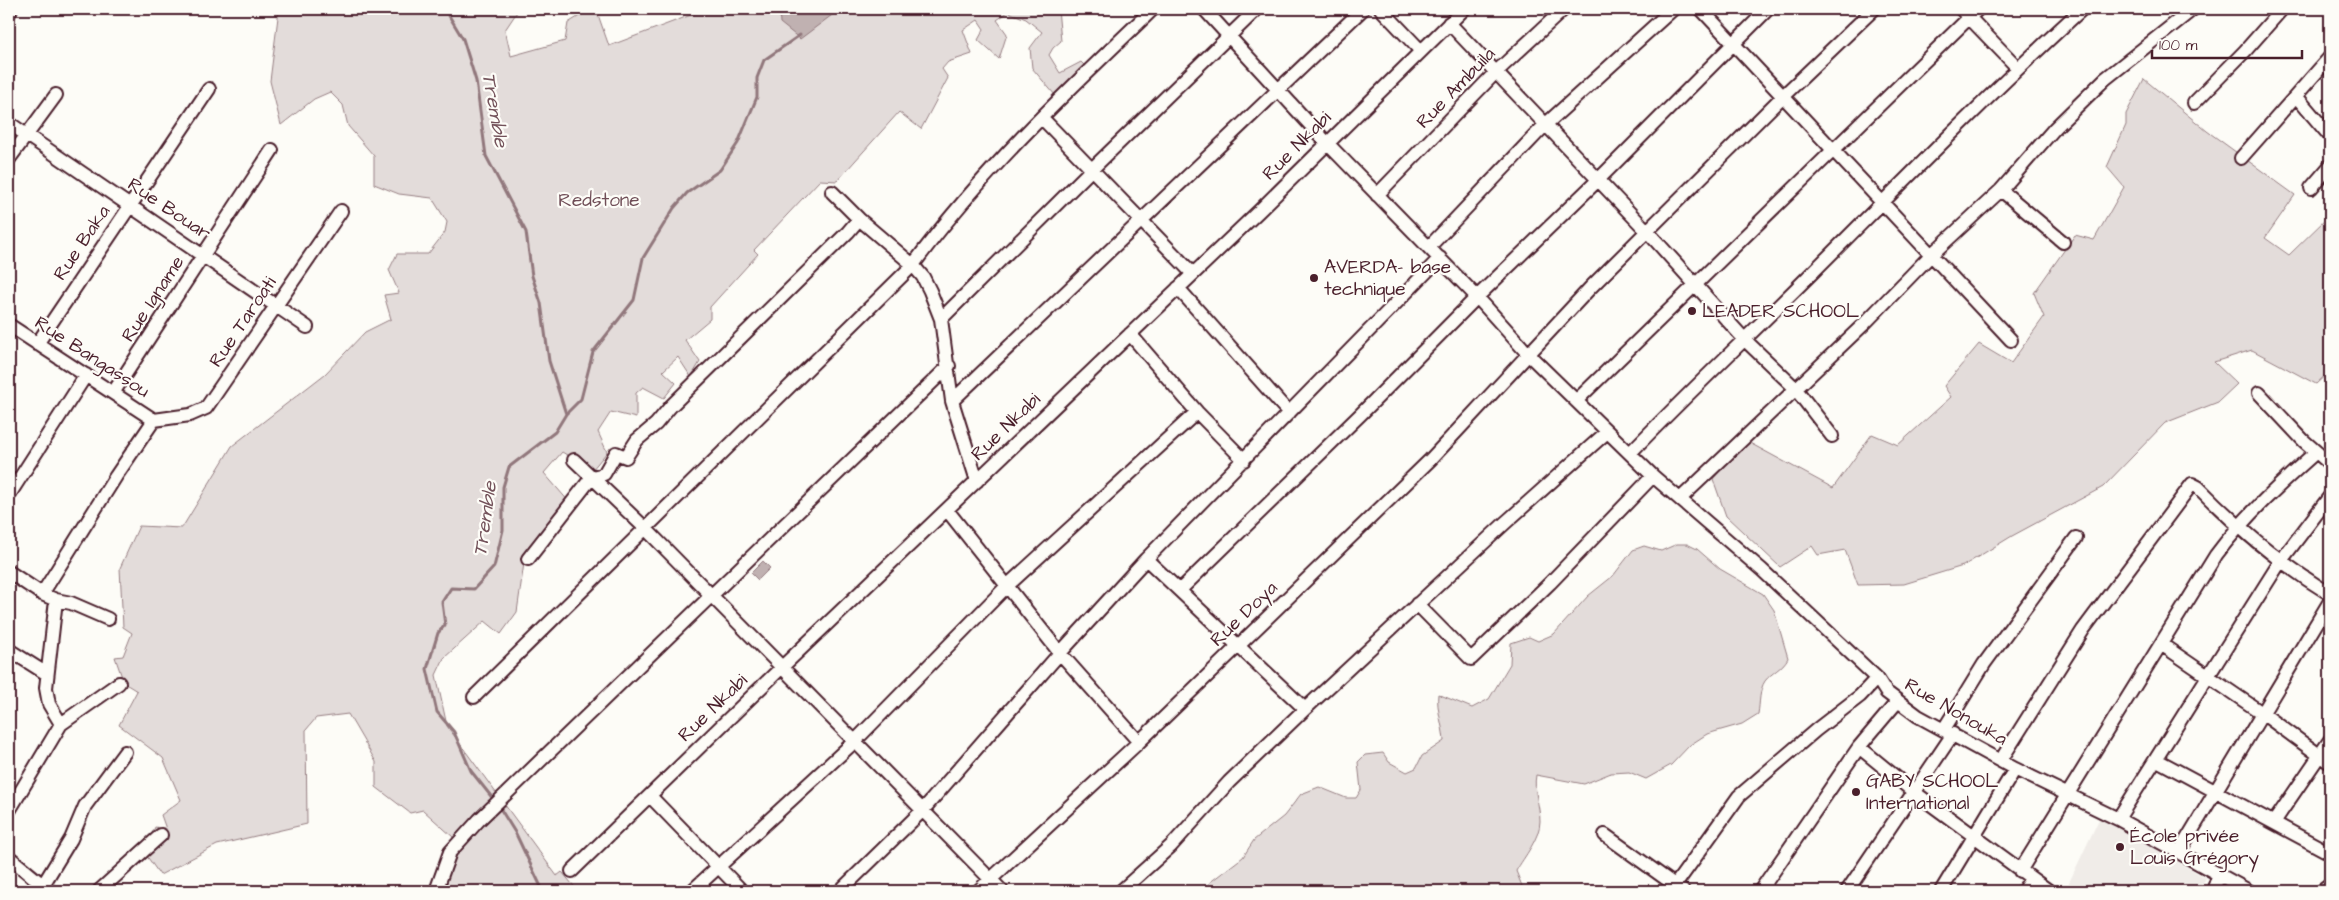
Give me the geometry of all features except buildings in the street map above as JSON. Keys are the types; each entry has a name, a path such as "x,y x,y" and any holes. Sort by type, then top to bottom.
{"street":[{"path":"474,697 913,265 941,226 1042,118 1154,9"},
{"name":"Rue Nonouka","path":"1204,9 1230,35 1326,142 1440,258 1529,355 1653,476 1762,570 1877,678 1886,692 1918,716 2015,768 2118,819 2249,891"},
{"path":"941,319 1257,9"},
{"path":"952,401 1363,9"},
{"path":"1381,9 1421,51"},
{"name":"Rue Nkabi","path":"572,871 780,668 1193,274 1464,9"},
{"name":"Rue Ambuila","path":"1377,195 1495,73 1564,9"},
{"path":"1429,247 1546,125 1673,9"},
{"path":"1700,9 2011,340"},
{"path":"1180,590 1597,181 1732,43 1768,9"},
{"name":"Rue Doya","path":"978,891 1138,742 1430,460 1591,286 1874,9"},
{"path":"1630,453 1693,387 1745,340 2018,68 2082,9"},
{"path":"1680,499 1863,325 1931,255 2001,190 2055,128 2105,79 2193,9"},
{"path":"2194,103 2245,51 2282,9"},
{"path":"1576,401 1636,344 1694,283 1832,151 1969,11 2018,68"},
{"path":"1449,23 1647,232 1745,340 1795,388 1832,436"},
{"path":"2241,158 2330,57"},
{"name":"Rue Baka","path":"37,344 209,89"},
{"path":"9,159 25,134 56,95"},
{"path":"2296,96 2330,136"},
{"path":"1042,118 1193,274"},
{"name":"Rue Bouar","path":"9,123 307,327"},
{"name":"Rue Igname","path":"113,393 272,150"},
{"path":"2310,188 2330,166"},
{"path":"2001,190 2063,242"},
{"path":"832,192 859,219 913,265 927,284 941,319 949,366 952,401 977,481"},
{"name":"Rue Taroati","path":"154,420 190,415 206,408 341,211"},
{"path":"528,559 592,477 604,474 616,453 626,457 637,440 656,424 671,406 859,219"},
{"path":"840,891 922,811 1060,653 1146,559 1440,258"},
{"path":"1178,288 1289,413"},
{"name":"Rue Bangassou","path":"10,329 37,344 154,420"},
{"path":"1130,334 1197,412 1244,460"},
{"path":"436,891 450,852 479,820 615,691 710,596 949,366"},
{"path":"9,495 86,375"},
{"path":"2259,393 2330,464"},
{"path":"692,891 854,742 1007,586 1197,412"},
{"path":"42,594 116,476 154,420"},
{"path":"1121,891 1171,846 1229,782 1305,708 1607,432"},
{"path":"2020,872 2216,555 2237,527 2258,508 2271,492 2316,452"},
{"path":"574,460 645,528 780,668 1002,891"},
{"path":"1417,604 1472,659 1550,583 1653,476"},
{"path":"2001,760 2082,630 2192,484 2198,487 2237,527 2280,562 2330,594"},
{"path":"2118,819 2157,760 2207,676 2280,562 2330,496"},
{"path":"947,510 1060,653 1138,742"},
{"path":"1847,891 1914,792 1949,732 1984,664 2076,538"},
{"path":"1146,559 1305,708"},
{"path":"9,572 42,594 56,600 70,602 108,619"},
{"path":"56,600 47,674 47,697 60,724"},
{"path":"2179,852 2330,602"},
{"path":"2161,644 2325,759"},
{"path":"9,650 47,674"},
{"path":"1604,835 1676,889 1738,796 1816,730 1860,696 1877,678"},
{"path":"9,808 60,724 119,683"},
{"path":"1760,891 1859,747 1898,702"},
{"path":"2274,822 2325,759 2330,740"},
{"path":"1859,747 1974,838 2048,891"},
{"path":"9,857 46,888 71,839 85,806 126,752"},
{"path":"2157,760 2330,853"},
{"path":"1941,891 2015,768"},
{"path":"650,796 742,891"},
{"path":"99,891 161,835"},
{"path":"2213,891 2219,874"},
{"path":"2219,874 2227,891"},
{"path":"2023,891 2031,879"},
{"path":"2322,891 2330,886"}],"shaded area":[{"path":"779,9 840,9 800,39 780,23"},
{"path":"763,561 770,568 758,580 751,573"},
{"name":"École privée Louis Grégory","path":"2100,817 2206,878 2198,891 2065,891"}],"green space":[{"name":"Redstone","path":"279,9 519,9 505,30 511,56 565,41 568,23 591,9 596,9 609,46 707,9 1058,9 1061,41 1053,48 1049,55 1060,73 1081,62 1090,71 1055,95 1032,68 1030,48 1042,32 1026,19 1008,12 997,20 1007,34 999,59 978,40 984,29 978,20 963,30 972,54 948,62 942,69 948,78 921,129 899,112 837,181 820,180 754,250 758,254 710,307 710,319 685,340 700,362 691,377 678,357 663,371 676,383 664,398 643,387 636,393 636,418 611,412 598,432 607,452 592,470 562,452 544,473 570,503 525,556 517,612 501,634 485,621 444,658 436,675 447,726 557,876 562,872 578,891 448,891 438,887 453,837 423,810 410,813 376,787 376,762 348,714 316,718 306,730 307,824 217,845 160,875 144,852 155,827 166,829 161,815 181,800 163,758 119,725 137,691 124,683 115,657 123,656 132,633 123,627 120,568 139,526 182,528 232,446 325,374 365,332 391,319 384,295 399,293 389,270 397,254 428,254 445,232 447,222 432,198 399,194 374,184 374,156 348,126 343,105 330,92 314,99 281,125 270,81"},
{"path":"2144,79 2207,131 2295,195 2265,238 2289,255 2330,215 2330,371 2316,384 2252,350 2214,362 2237,384 2218,402 2165,423 2103,487 2012,536 1963,566 1904,584 1858,585 1845,550 1818,555 1812,546 1780,567 1726,516 1713,479 1746,441 1833,488 1872,434 1898,445 1951,397 1944,386 1979,344 2011,363 2044,317 2034,293 2075,235 2094,240 2124,187 2107,167 2126,125 2126,114"},
{"path":"1677,544 1687,544 1697,549 1720,569 1763,594 1774,610 1788,658 1765,681 1761,692 1758,714 1742,724 1707,734 1690,745 1671,765 1646,779 1629,772 1611,773 1584,784 1536,775 1535,787 1540,815 1539,827 1535,841 1516,871 1524,891 1206,891 1209,883 1243,857 1254,840 1284,816 1301,794 1319,787 1346,798 1356,798 1361,790 1358,762 1365,755 1383,753 1389,762 1407,772 1416,768 1422,756 1444,741 1438,694 1472,708 1489,699 1510,664 1511,643 1529,637 1538,641 1554,634 1588,596 1613,576 1633,550 1644,546 1661,551"}],"waterway":[{"name":"Tremble","path":"445,9 463,39 476,81 486,156 526,232 532,276 541,303 549,361 566,414 555,432 509,467 503,487 503,530 494,567 474,589 451,588 442,602 445,625 438,633 427,669 437,712 454,732 471,771 494,800"},
{"path":"566,414 581,399 593,352 634,300 643,258 674,208 687,193 720,170 738,143 757,97 757,78 764,60 800,35"},
{"name":"Tremble","path":"498,805 516,834 543,891"}],"place":[{"name":"AVERDA- base technique","path":"1314,278"},
{"name":"LEADER SCHOOL","path":"1692,311"},
{"name":"GABY SCHOOL International","path":"1856,792"},
{"name":"École privée Louis Grégory","path":"2120,847"}]}
